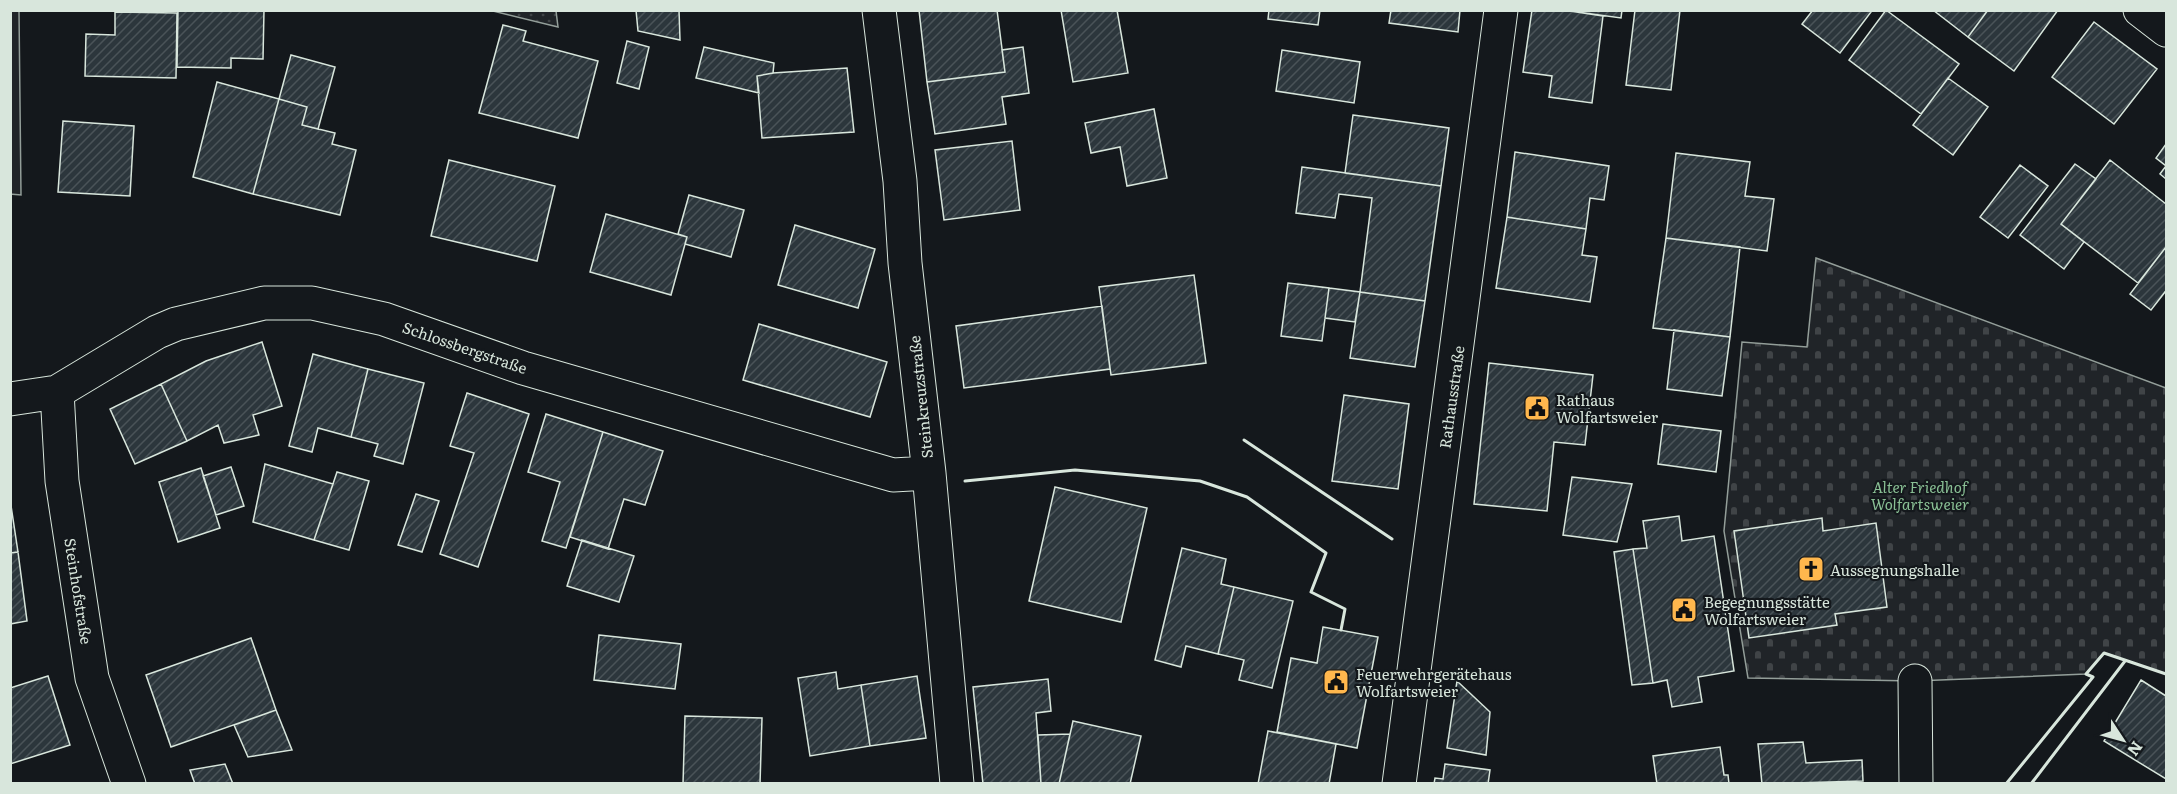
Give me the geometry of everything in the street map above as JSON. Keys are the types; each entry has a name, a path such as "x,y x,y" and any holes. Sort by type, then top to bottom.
{"street":[{"name":"Steinkreuzstraße","path":"879,10 897,158 905,263 929,473 957,783"},
{"name":"Rathausstraße","path":"1399,783 1501,10"},
{"path":"2140,10 2166,30"},
{"name":"Schlossbergstraße","path":"10,399 57,392 157,332 176,324 264,303 312,303 384,319 523,368 893,475 929,473"},
{"name":"Steinhofstraße","path":"57,392 62,481 93,678 129,783"},
{"path":"1915,681 1916,783"}],"green space":[{"path":"10,11 19,11 21,195 10,194"},
{"path":"493,11 556,11 558,27"},
{"name":"Alter Friedhof Wolfartsweier","path":"1816,258 2166,388 2166,674 2104,653 2086,674 1915,681 1748,678 1724,531 1742,342 1807,347"}],"building":[{"path":"178,10 264,10 263,59 231,58 231,68 177,67"},
{"path":"636,10 679,10 680,40 638,31"},
{"path":"919,10 997,10 1005,72 927,82"},
{"path":"1061,10 1117,10 1128,73 1073,82"},
{"path":"1269,10 1320,10 1318,25 1268,19"},
{"path":"1391,10 1460,10 1458,32 1389,23"},
{"path":"1532,10 1563,10 1603,16 1592,103 1549,97 1552,76 1523,72"},
{"path":"1563,10 1622,10 1621,18"},
{"path":"1635,10 1680,10 1671,90 1626,85"},
{"path":"1813,10 1868,10 1871,12 1840,53 1802,24"},
{"path":"1886,10 1959,64 1921,114 1849,60"},
{"path":"1933,10 1988,10 1968,37"},
{"path":"1988,10 2058,10 2014,71 1968,37"},
{"path":"115,12 177,13 176,78 85,76 86,34 115,35"},
{"path":"2094,22 2157,69 2114,124 2052,77"},
{"path":"503,25 526,31 523,41 598,61 578,138 479,113"},
{"path":"627,41 649,47 639,89 617,83"},
{"path":"704,47 774,63 773,73 757,76 759,93 696,78"},
{"path":"1023,47 1029,93 1002,97 1006,124 935,134 927,82 1005,72 1002,50"},
{"path":"1282,50 1360,62 1354,103 1276,91"},
{"path":"291,55 335,67 318,129 302,125 307,107 279,99"},
{"path":"847,68 854,132 762,138 757,76"},
{"path":"1948,78 1988,107 1953,155 1913,125"},
{"path":"217,82 279,99 253,194 193,177"},
{"path":"279,99 307,107 302,125 335,133 332,144 356,150 340,215 253,194"},
{"path":"1154,109 1167,178 1127,186 1120,147 1091,153 1085,123"},
{"path":"1353,115 1449,128 1441,186 1345,173"},
{"path":"63,121 134,126 130,196 58,192"},
{"path":"1012,141 1020,210 944,220 935,150"},
{"path":"2166,144 2166,166 2156,158"},
{"path":"1515,152 1609,166 1604,200 1590,198 1586,229 1507,217"},
{"path":"1676,153 1750,162 1745,196 1774,199 1767,251 1666,238"},
{"path":"449,160 555,186 537,261 431,236"},
{"path":"2110,160 2166,204 2166,247 2138,283 2061,224"},
{"path":"2075,164 2096,179 2061,224 2084,242 2064,269 2020,235"},
{"path":"2020,165 2048,186 2008,238 1980,217"},
{"path":"2166,166 2166,179 2160,174"},
{"path":"1302,167 1441,186 1425,301 1360,292 1372,198 1339,194 1335,218 1296,213"},
{"path":"689,195 744,210 731,257 685,244 687,237 678,234"},
{"path":"606,214 687,237 671,295 590,272"},
{"path":"1507,217 1586,229 1582,255 1597,257 1590,302 1496,288"},
{"path":"795,225 875,249 858,308 778,285"},
{"path":"1666,238 1740,247 1730,337 1653,328"},
{"path":"2166,247 2166,294 2165,292 2151,310 2130,294"},
{"path":"1194,275 1206,363 1111,375 1099,287"},
{"path":"1288,283 1329,288 1322,341 1281,336"},
{"path":"1329,288 1360,292 1355,322 1325,318"},
{"path":"1360,292 1425,301 1415,367 1350,358"},
{"path":"1102,306 1110,369 964,388 956,326"},
{"path":"759,324 887,362 870,417 743,380"},
{"path":"1674,330 1730,337 1722,396 1667,389"},
{"path":"262,342 282,406 253,415 259,435 224,443 218,425 187,441 161,384 206,361"},
{"path":"313,354 368,369 351,437 318,428 312,452 289,446"},
{"name":"Rathaus Wolfartsweier","path":"1489,363 1593,375 1585,445 1554,442 1547,511 1474,504"},
{"path":"368,369 424,383 403,464 374,456 378,444 351,437"},
{"path":"161,384 187,441 135,464 110,409"},
{"path":"467,393 529,414 478,567 440,554 474,453 450,446"},
{"path":"1344,395 1409,404 1398,489 1332,481"},
{"path":"546,414 603,432 566,548 542,541 560,482 528,472"},
{"path":"1663,424 1721,431 1716,472 1658,464"},
{"path":"603,432 663,451 645,505 624,499 608,549 570,537"},
{"path":"265,464 333,484 314,540 253,522"},
{"path":"231,467 244,506 216,515 203,476"},
{"path":"201,468 220,528 178,542 159,482"},
{"path":"337,472 369,481 349,550 314,540"},
{"path":"1572,477 1632,484 1617,542 1563,535"},
{"path":"1055,487 1147,508 1121,622 1029,601"},
{"path":"416,494 439,501 422,552 398,545"},
{"path":"10,499 18,552 10,553"},
{"name":"Begegnungsstätte Wolfartsweier","path":"1679,516 1682,541 1714,536 1734,671 1698,677 1702,702 1672,707 1667,680 1653,683 1633,549 1647,548 1643,521"},
{"name":"Aussegnungshalle","path":"1822,518 1823,531 1876,523 1887,607 1835,614 1837,625 1749,638 1734,531"},
{"path":"582,540 634,556 619,602 567,586"},
{"path":"1182,548 1226,559 1221,584 1234,587 1218,654 1186,646 1181,667 1155,660"},
{"path":"1633,549 1653,683 1632,685 1614,552"},
{"path":"18,552 27,621 10,624 10,553"},
{"path":"1234,587 1293,601 1272,688 1239,680 1244,660 1218,654"},
{"path":"1323,627 1378,637 1357,748 1277,732 1291,658 1317,663"},
{"path":"599,635 681,644 675,689 594,680"},
{"path":"251,638 276,710 171,747 146,675"},
{"path":"836,672 838,689 861,685 870,746 810,756 798,678"},
{"path":"48,676 70,745 10,764 10,688"},
{"path":"917,676 926,738 870,746 861,685"},
{"path":"1048,679 1051,711 1036,713 1041,784 983,784 973,687"},
{"path":"2141,680 2166,696 2166,779 2104,741"},
{"path":"1457,681 1490,712 1486,755 1447,748"},
{"path":"276,710 292,750 248,757 234,725"},
{"path":"685,716 762,718 760,784 683,784"},
{"path":"1073,721 1141,736 1130,784 1059,784"},
{"path":"1268,731 1336,744 1329,784 1258,784"},
{"path":"1070,734 1059,784 1041,784 1038,735"},
{"path":"1803,742 1806,763 1862,760 1863,781 1762,784 1758,744"},
{"path":"1720,747 1724,775 1728,775 1729,784 1657,784 1653,756"},
{"path":"225,764 233,784 195,784 190,770"},
{"path":"1445,764 1490,770 1488,784 1434,784 1435,778 1443,779"}],"wall":[{"path":"1244,440 1392,539"},
{"path":"965,481 1075,470 1200,481 1247,497 1326,553 1311,592 1345,609 1341,630"},
{"path":"2006,784 2093,677 2086,674 2104,653 2166,674"},
{"path":"2031,784 2125,661"}],"place":[{"name":"Rathaus Wolfartsweier","path":"1537,408"},
{"name":"Aussegnungshalle","path":"1811,569"},
{"name":"Begegnungsstätte Wolfartsweier","path":"1684,610"},
{"name":"Feuerwehrgerätehaus Wolfartsweier","path":"1336,682"}]}
